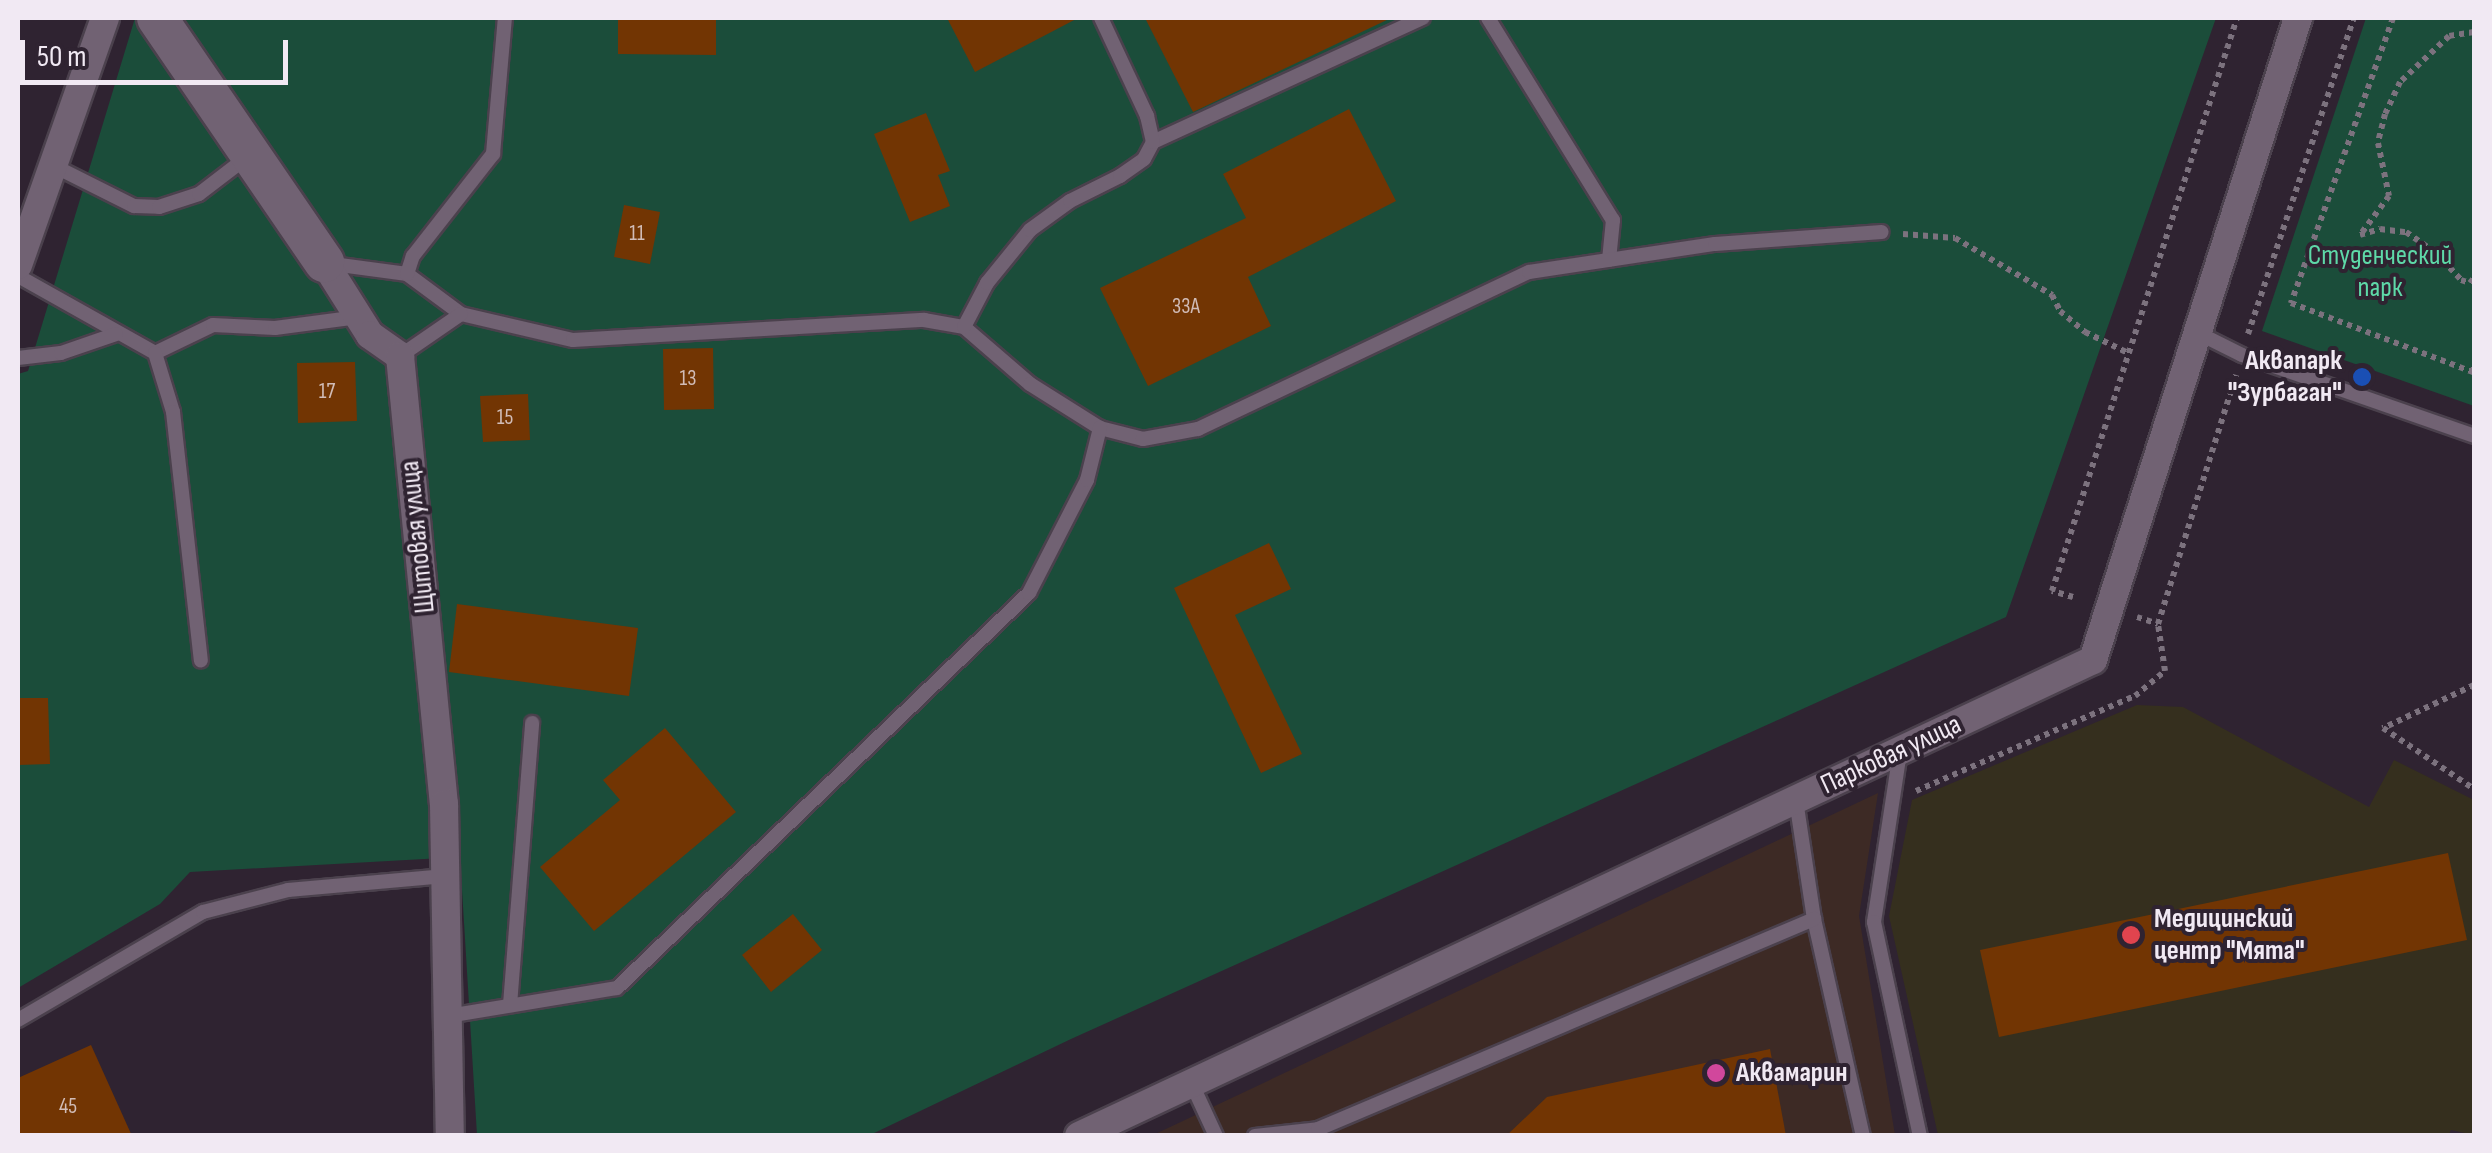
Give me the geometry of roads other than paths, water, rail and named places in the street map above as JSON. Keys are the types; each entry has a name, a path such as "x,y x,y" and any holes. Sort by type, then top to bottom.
{"street":[{"path":"18,265 105,18"},
{"path":"157,18 370,334 400,356"},
{"name":"Парковая улица","path":"1079,1136 2093,660 2298,18"},
{"name":"Щитовая улица","path":"400,356 444,804 450,1136"}],"lane":[{"path":"407,274 413,256 493,154 505,18"},
{"path":"1101,18 1147,116 1153,142"},
{"path":"964,327 987,284 1030,230 1070,200 1120,176 1144,159 1153,142 1423,18"},
{"path":"1488,18 1614,220 1610,260"},
{"path":"51,164 134,206 159,206 199,194 251,154"},
{"path":"324,262 407,274 461,314 574,340 924,320 964,327 1030,384 1100,428 1143,439 1198,430 1529,272 1716,244 1882,232"},
{"path":"18,276 155,353 173,412 202,660"},
{"path":"400,356 461,314"},
{"path":"155,353 213,326 276,328 359,317"},
{"path":"2196,332 2242,355 2474,436"},
{"path":"18,358 62,354 116,334"},
{"path":"448,1016 618,988 1028,592 1061,537 1087,480 1100,428"},
{"path":"510,1006 532,723"},
{"path":"1900,752 1874,922 1920,1136"},
{"path":"1796,800 1814,919 1863,1136"},
{"path":"18,1020 204,912 288,890 445,876"},
{"path":"1255,1136 1318,1129 1814,919"},
{"path":"1191,1082 1216,1136"}],"place":[{"name":"Аквапарк \"Зурбаган\"","path":"2362,377"},
{"name":"Медицинский центр \"Мята\"","path":"2131,935"},
{"name":"Аквамарин","path":"1716,1073"}],"park label":[{"name":"Студенческий парк","path":"2380,272"}]}
